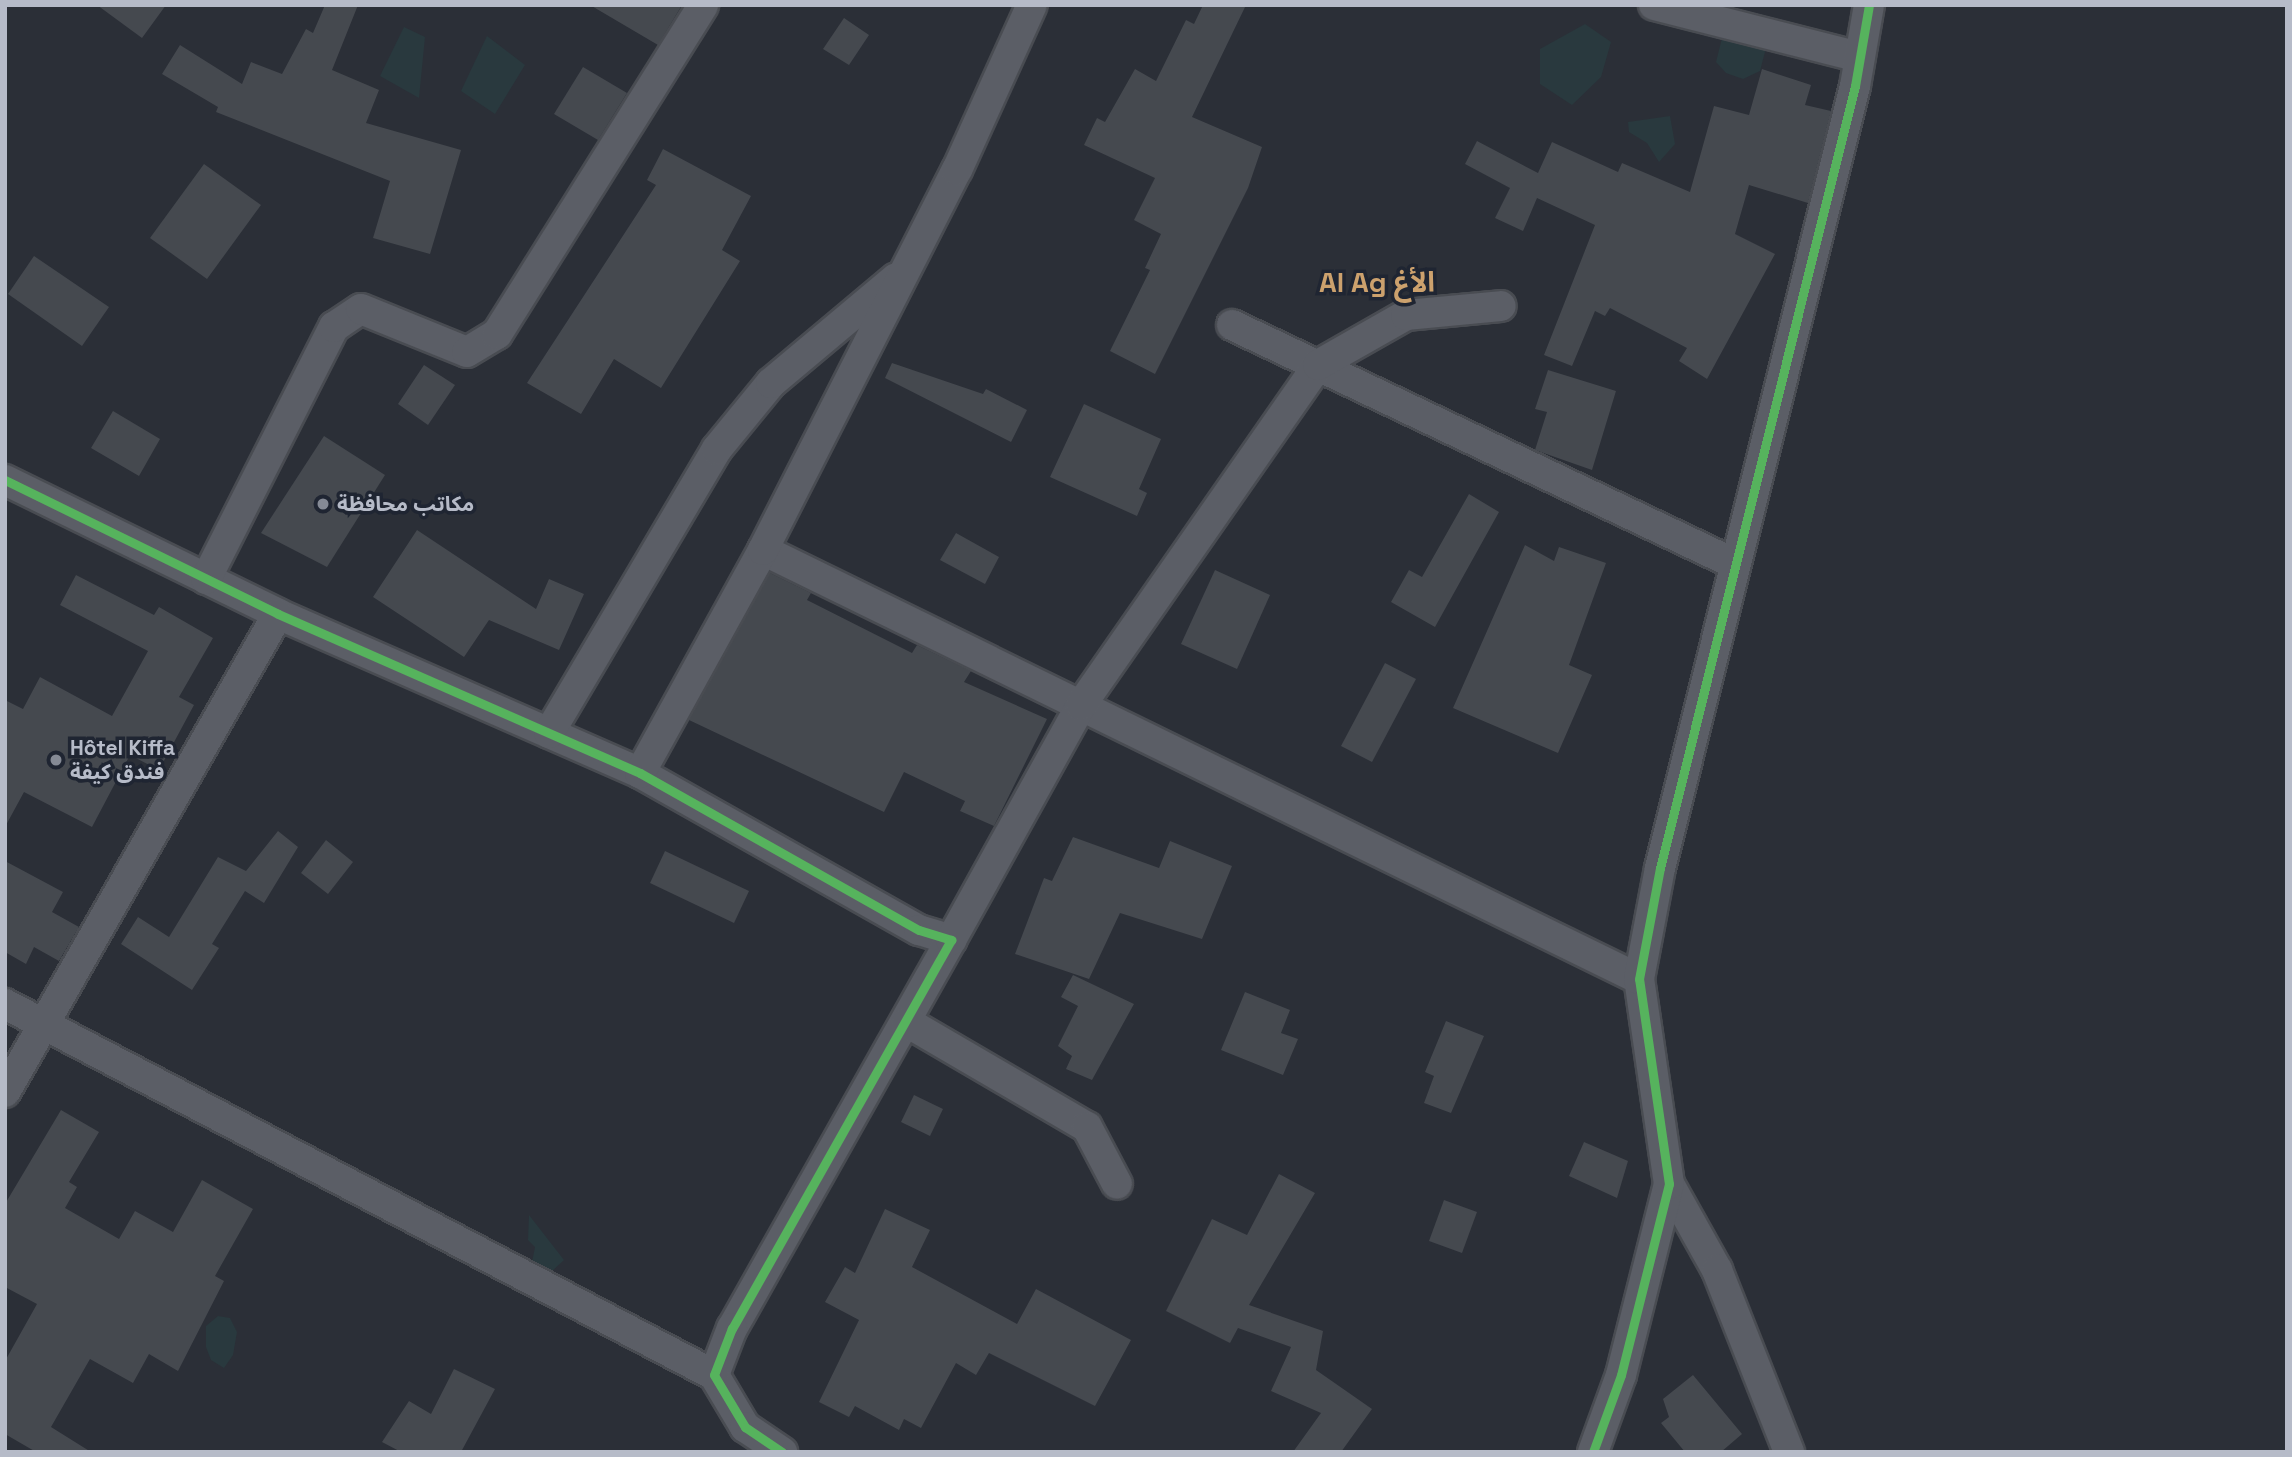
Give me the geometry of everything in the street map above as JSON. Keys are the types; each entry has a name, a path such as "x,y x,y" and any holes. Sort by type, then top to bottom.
{"street":[{"path":"205,579 334,327 361,309 467,352 497,334 703,5"},
{"path":"640,773 763,550 907,269 1032,5"},
{"path":"1654,5 1679,16 1860,57"},
{"path":"1789,1452 1717,1270 1669,1184 1639,979 1660,868 1860,57 1869,5"},
{"path":"549,733 717,449 771,383 907,269"},
{"path":"714,1375 732,1328 907,1022 1081,705 1318,365 1406,315 1501,306"},
{"path":"1233,325 1735,564"},
{"path":"5,480 278,614 640,773 919,930 951,940"},
{"path":"763,550 1639,979"},
{"path":"5,1092 278,614"},
{"path":"5,1004 714,1375 745,1427 782,1452"},
{"path":"907,1022 1087,1126 1117,1184"},
{"path":"1593,1452 1621,1375 1669,1184"}],"shaded area":[{"path":"1585,24 1611,42 1601,77 1572,105 1540,84 1540,49"},
{"path":"1725,26 1766,48 1760,71 1743,79 1726,73 1716,62"},
{"path":"404,27 425,37 419,98 380,76"},
{"path":"487,36 525,65 495,114 461,91"},
{"path":"1670,116 1675,144 1659,162 1647,143 1629,132 1628,122"},
{"path":"529,1215 564,1260 551,1272 531,1267 535,1247 528,1240"},
{"path":"218,1316 230,1318 237,1332 233,1355 224,1368 211,1360 206,1347 206,1326"}],"building":[{"path":"97,5 166,5 142,38"},
{"path":"325,5 358,5 332,70 379,90 366,123 461,150 430,254 373,238 390,181 216,112 218,107 162,74 180,45 242,84 251,62 282,74 306,29 313,33"},
{"path":"590,5 682,5 658,45"},
{"path":"1203,5 1246,5 1192,117 1262,147 1248,188 1155,374 1110,351 1150,270 1145,268 1161,234 1134,220 1155,178 1084,145 1097,118 1105,122 1135,69 1156,81 1186,20 1194,24"},
{"path":"844,18 869,35 849,65 823,49"},
{"path":"583,67 627,93 598,140 554,114"},
{"path":"1762,69 1811,85 1805,105 1831,111 1808,203 1749,185 1735,234 1775,254 1707,379 1679,361 1687,348 1610,308 1605,316 1595,311 1572,366 1544,355 1595,225 1537,198 1523,231 1495,218 1510,188 1465,164 1477,141 1538,173 1552,142 1618,172 1622,163 1690,192 1714,106 1749,115"},
{"path":"663,149 751,196 722,250 740,261 661,388 614,359 581,414 527,383 656,185 647,180"},
{"path":"204,164 261,205 207,279 150,238"},
{"path":"34,256 109,307 82,346 8,294"},
{"path":"892,363 983,394 986,389 1027,410 1011,442 885,378"},
{"path":"424,365 455,385 428,425 398,404"},
{"path":"1548,370 1616,391 1592,470 1535,450 1547,412 1535,409"},
{"path":"1084,404 1161,439 1139,489 1147,493 1137,516 1050,477"},
{"path":"113,411 160,439 139,476 91,448"},
{"name":"مكاتب محافظة","path":"324,436 385,475 327,567 261,533"},
{"path":"1469,494 1499,512 1435,627 1391,602 1409,570 1422,577"},
{"path":"417,530 536,609 549,579 584,594 559,650 489,620 464,657 373,597"},
{"path":"956,533 999,557 985,584 940,560"},
{"path":"1525,545 1554,561 1559,547 1606,563 1569,665 1592,675 1558,753 1453,708"},
{"path":"1215,570 1270,595 1237,669 1181,644"},
{"path":"770,573 811,593 807,600 912,653 917,645 971,671 964,682 1047,719 994,826 960,811 965,801 904,772 884,812 689,720"},
{"path":"76,575 154,615 159,607 213,638 179,697 194,705 159,770 130,755 92,827 24,792 5,827 5,700 23,709 40,677 112,716 148,651 60,605"},
{"path":"1385,663 1416,679 1372,762 1341,746"},
{"path":"278,831 298,847 264,903 245,891 212,944 219,948 192,990 121,944 138,917 169,937 218,857 246,871"},
{"path":"1073,837 1159,868 1170,841 1232,866 1202,939 1120,913 1089,979 1015,954 1044,878 1052,881"},
{"path":"326,840 353,862 328,894 301,873"},
{"path":"665,851 749,891 734,923 650,883"},
{"path":"5,861 63,892 52,912 79,927 59,961 34,947 26,964 5,952"},
{"path":"1073,975 1134,1004 1092,1080 1066,1069 1072,1056 1058,1046 1078,1006 1061,997"},
{"path":"1245,992 1290,1010 1281,1033 1298,1039 1283,1075 1221,1050"},
{"path":"1446,1021 1484,1036 1451,1113 1424,1103 1434,1076 1425,1072"},
{"path":"914,1095 943,1109 930,1136 901,1122"},
{"path":"61,1110 99,1132 69,1182 77,1187 65,1208 119,1239 135,1211 173,1232 202,1180 253,1209 215,1276 224,1281 178,1371 149,1354 133,1383 90,1359 51,1427 91,1452 36,1452 5,1434 5,1361 37,1304 5,1287 5,1204"},
{"path":"1584,1142 1628,1161 1617,1198 1569,1176"},
{"path":"1279,1174 1315,1193 1249,1305 1323,1331 1316,1370 1372,1409 1341,1452 1293,1452 1321,1413 1271,1391 1291,1347 1238,1328 1230,1343 1166,1311 1212,1219 1247,1235"},
{"path":"1444,1200 1477,1212 1462,1253 1429,1241"},
{"path":"885,1209 930,1230 912,1267 1017,1324 1036,1289 1131,1340 1095,1406 989,1353 976,1375 956,1363 921,1428 904,1419 899,1430 855,1406 849,1417 819,1402 859,1320 825,1302 845,1267 855,1273"},
{"path":"454,1369 495,1389 461,1452 401,1452 382,1442 409,1401 431,1414"},
{"path":"1693,1375 1742,1434 1721,1452 1685,1452 1661,1423 1669,1417 1663,1399"}],"cycle path":[{"path":"1593,1452 1621,1375 1669,1184 1639,979 1660,868 1855,86 1869,5"},
{"path":"5,480 278,614 640,773 919,930 951,940 732,1328 714,1375 745,1427 782,1452"}],"place":[{"name":"مكاتب محافظة","path":"323,504"},
{"name":"Hôtel Kiffa فندق كيفة","path":"56,760"}],"district":[{"name":"Al Ag الأغ","path":"1377,282"}]}
